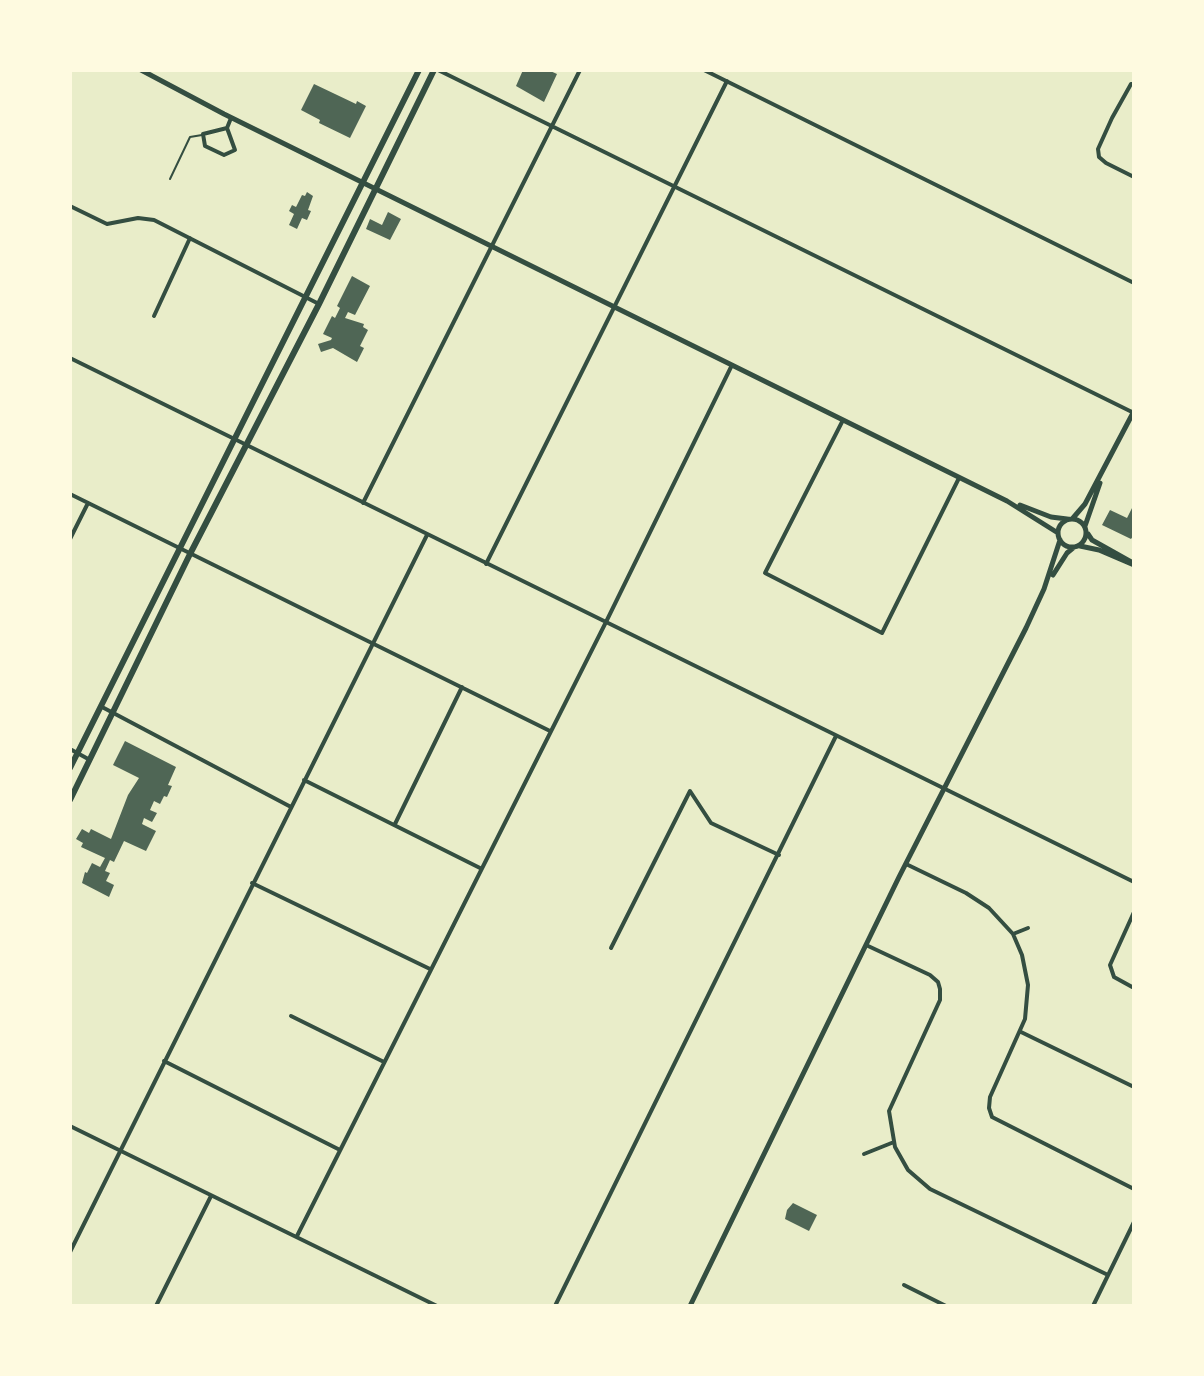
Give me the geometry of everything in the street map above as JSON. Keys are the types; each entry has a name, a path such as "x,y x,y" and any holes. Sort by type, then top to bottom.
{"main road":[{"path":"70,768 419,70"},
{"path":"70,800 190,554 436,70"}],"street":[{"path":"141,70 231,118 959,478 1007,501 1051,517 1070,519 1086,529 1092,540 1134,564"},
{"path":"436,70 1134,412 1080,512 1060,525 1044,589"},
{"path":"363,503 580,70"},
{"path":"704,70 1134,283"},
{"path":"486,564 727,81"},
{"path":"1134,84 1131,84 1113,116 1098,149 1099,157 1106,163 1134,177"},
{"path":"227,128 203,134 205,146 224,155 235,150 227,128 231,118"},
{"path":"70,206 107,224 147,219 319,304"},
{"path":"154,316 190,238"},
{"path":"70,358 1134,882"},
{"path":"297,1236 732,365"},
{"path":"843,420 765,573 882,633 959,478"},
{"path":"690,1306 1044,589 1065,555 1085,540 1110,460"},
{"path":"70,494 550,731"},
{"path":"1007,501 1059,537 1066,546 1099,550 1134,564"},
{"path":"70,539 88,503"},
{"path":"70,1252 427,535"},
{"path":"395,824 462,687"},
{"path":"102,707 291,807"},
{"path":"555,1306 836,736"},
{"path":"70,749 90,760"},
{"path":"304,780 480,868"},
{"path":"611,948 690,791 711,823 779,855"},
{"path":"906,864 982,902 1013,934 1022,955 1028,985 1027,1008 1021,1032 990,1097 992,1117 1134,1189"},
{"path":"252,883 430,969"},
{"path":"1134,912 1110,965 1114,977 1134,988"},
{"path":"1013,934 1028,928"},
{"path":"866,945 930,975 938,982 941,992 940,1000 891,1102 889,1122 894,1142 908,1170 930,1189 1108,1275"},
{"path":"291,1016 384,1062"},
{"path":"1021,1032 1134,1087"},
{"path":"164,1061 340,1150"},
{"path":"70,1126 437,1306"},
{"path":"864,1154 894,1142"},
{"path":"156,1306 211,1196"},
{"path":"1093,1306 1134,1222"},
{"path":"904,1285 946,1306"}],"lane":[{"path":"170,179 190,137 203,134"}],"building":[{"path":"523,70 548,70 557,74 544,102 516,86"},
{"path":"314,84 366,106 350,138 301,110"},
{"path":"307,192 313,196 308,210 311,211 307,220 302,218 297,229 289,225 294,214 289,211"},
{"path":"388,212 401,219 390,240 366,229 370,219 382,225"},
{"path":"352,276 370,286 355,315 348,312 345,318 364,324 363,327 368,330 357,362 333,348 321,352 318,344 332,338 323,334 340,308 337,306"},
{"path":"1134,504 1134,535 1131,539 1102,525 1110,510 1127,518"},
{"path":"125,741 176,767 168,785 172,786 167,797 164,796 160,804 154,801 150,810 157,813 152,822 144,818 142,824 156,831 146,851 124,841 114,862 110,860 105,871 110,873 106,881 114,885 109,897 82,883 92,863 100,867 105,858 81,847 83,843 76,839 82,829 89,833 91,829 111,839 128,795 139,778 113,765"},
{"path":"793,1203 817,1215 809,1231 785,1219"}]}
